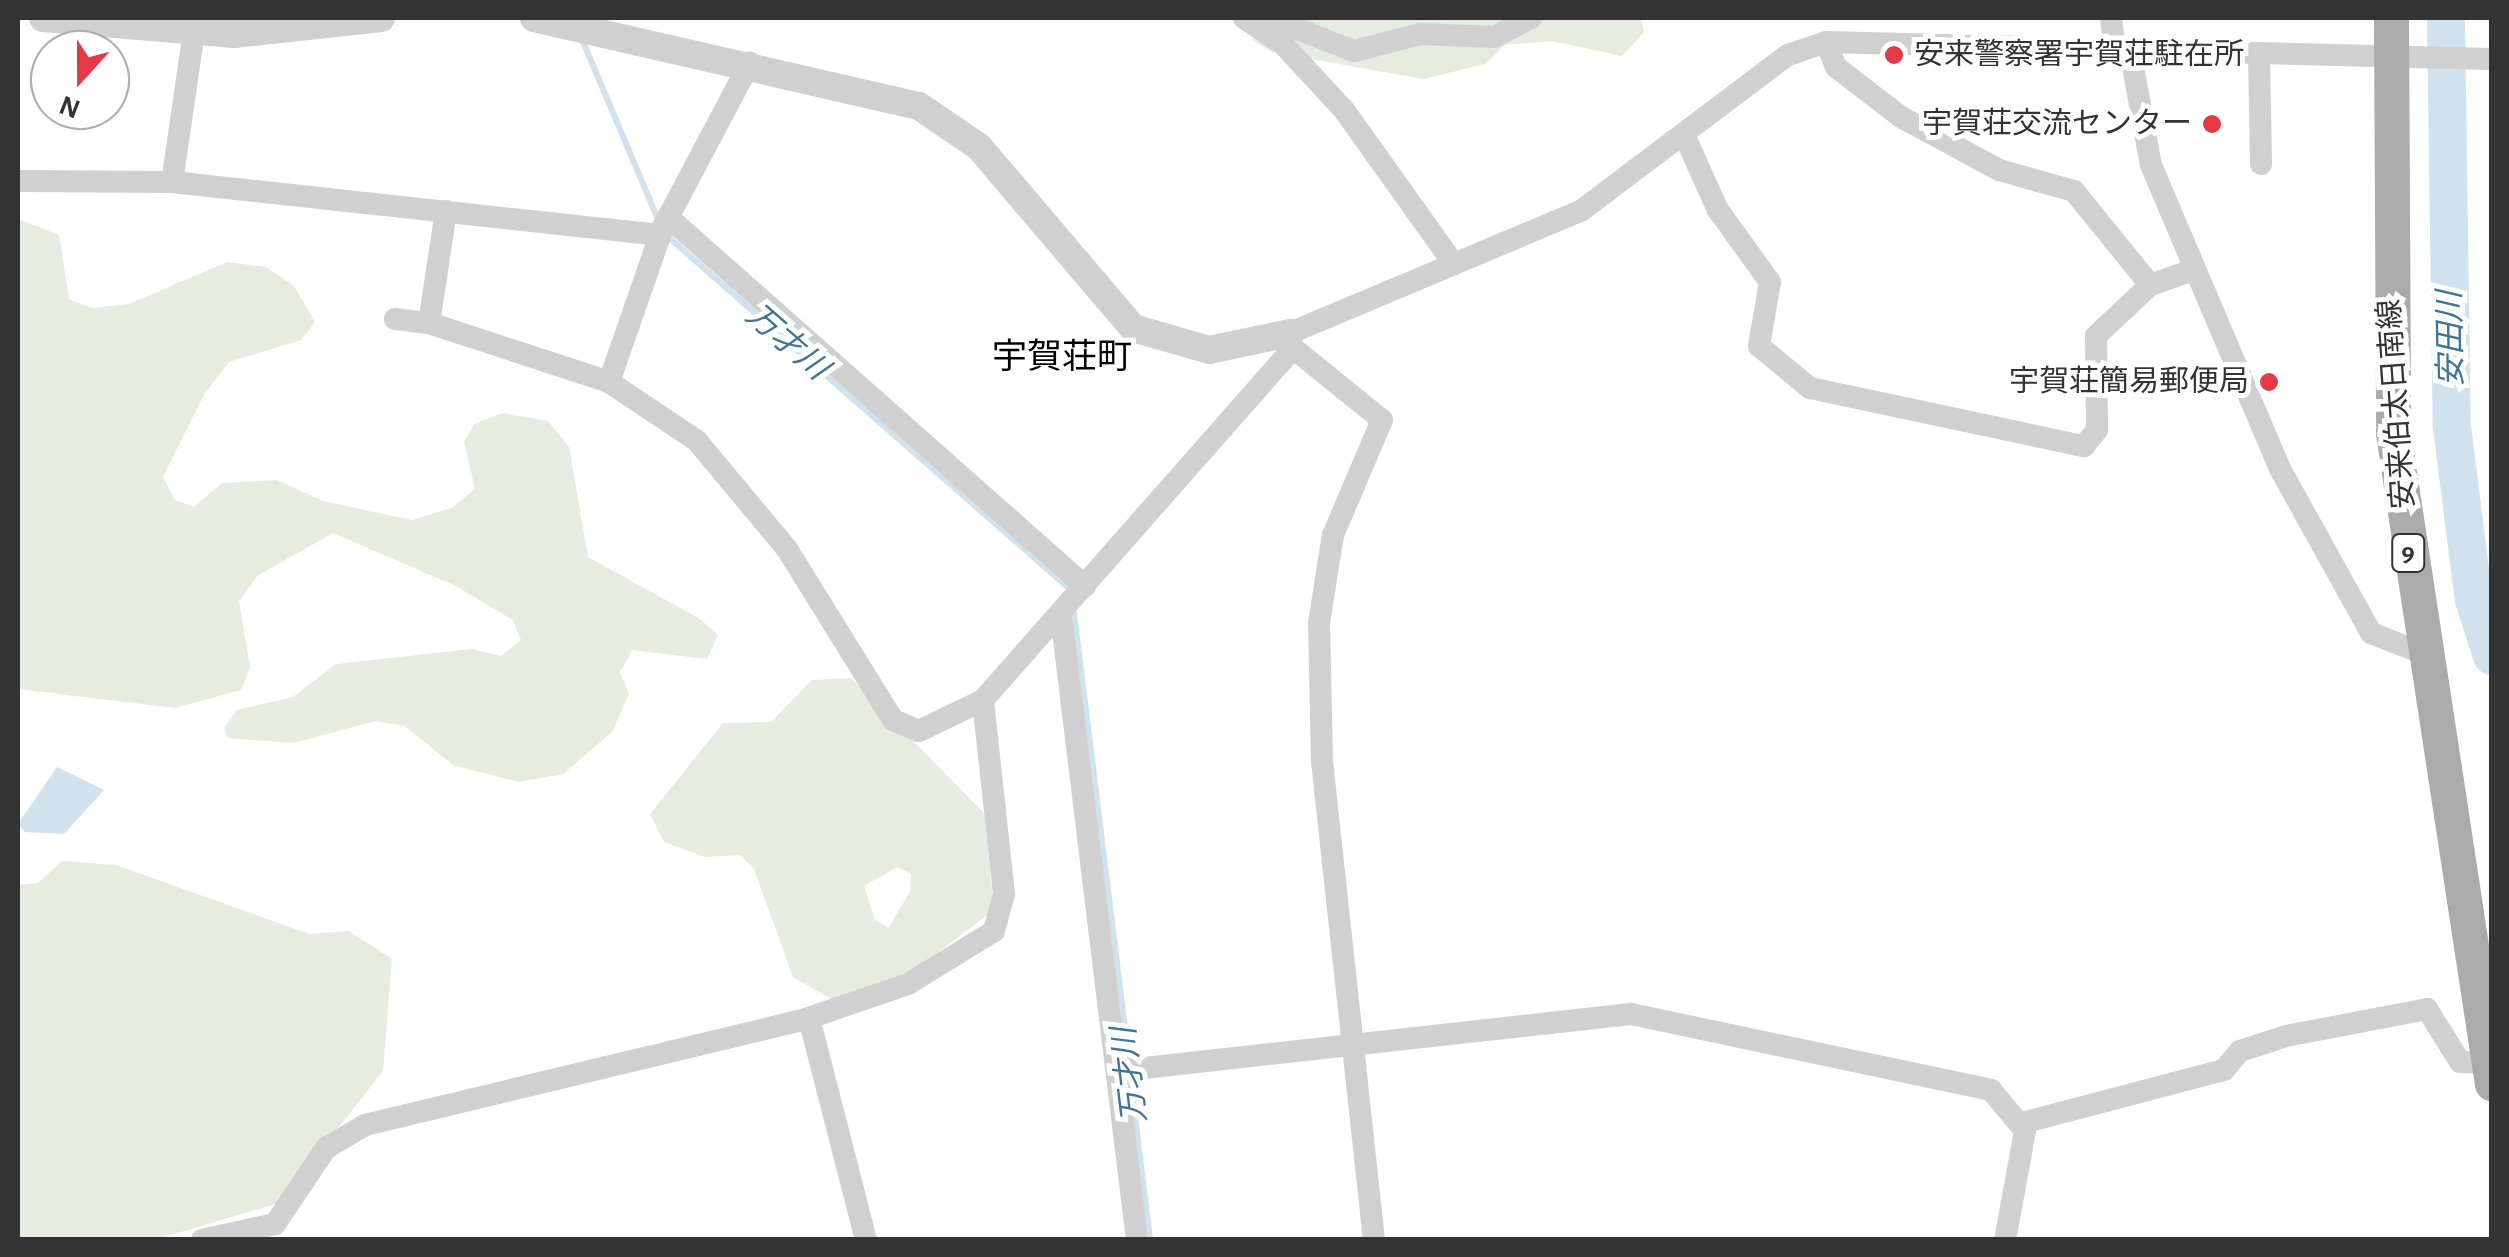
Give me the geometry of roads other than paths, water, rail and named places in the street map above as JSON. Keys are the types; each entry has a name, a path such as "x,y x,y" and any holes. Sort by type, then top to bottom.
{"main road":[{"name":"安来伯太日南線","path":"2391,18 2397,59 2393,433 2490,1073"}],"street":[{"path":"42,18 194,32 381,18"},
{"path":"534,18 750,63 941,116 1017,190 1109,310 1149,336 1209,350 1292,340 1454,264 1582,210 1685,137 1788,55 1834,33 2259,56 2492,59"},
{"path":"1244,18 1283,44 1344,110 1454,264"},
{"path":"1269,18 1354,51 1420,34 1494,38 1532,18"},
{"path":"2111,18 2151,165 2279,468 2371,634 2426,655"},
{"path":"172,182 194,32"},
{"path":"1834,33 1836,67 1901,117 1999,170 2074,191 2150,285"},
{"path":"2259,56 2261,164"},
{"path":"610,382 662,230 750,63"},
{"path":"1685,137 1718,210 1770,282 1759,346 1810,388 2084,446 2097,430 2096,336 2150,285 2194,270"},
{"path":"18,182 172,182 446,212 662,230 1085,586"},
{"path":"429,323 446,212"},
{"path":"395,319 429,323 610,382 697,440 788,550 893,720 919,731 983,700 1061,615 1292,340"},
{"path":"1292,340 1382,420 1333,534 1319,623 1322,764 1374,1240"},
{"path":"1061,615 1126,1070 1137,1240"},
{"path":"202,1240 277,1232 326,1148 365,1125 809,1018 908,984 1001,923 983,700"},
{"path":"2022,1123 2224,1070 2240,1051 2286,1036 2427,1009 2460,1062 2490,1073"},
{"path":"1126,1070 1615,1011 1975,1082 2022,1123"},
{"path":"809,1018 866,1240"},
{"path":"2005,1240 2022,1123"}],"water":[{"path":"57,767 104,790 64,834 25,832 18,824"}],"waterway":[{"name":"安田川","path":"2446,18 2452,427 2474,600 2492,656"},
{"name":"万才川","path":"581,37 660,224"},
{"name":"万才川","path":"666,235 1071,590"},
{"name":"万才川","path":"1074,613 1129,1064"},
{"name":"万才川","path":"1130,1076 1150,1240"}],"place":[{"name":"安来警察署宇賀荘駐在所","path":"1894,55"},
{"name":"宇賀荘交流センター","path":"2212,124"},
{"name":"宇賀荘簡易郵便局","path":"2269,382"}],"district":[{"name":"宇賀荘町","path":"1062,358"}]}
